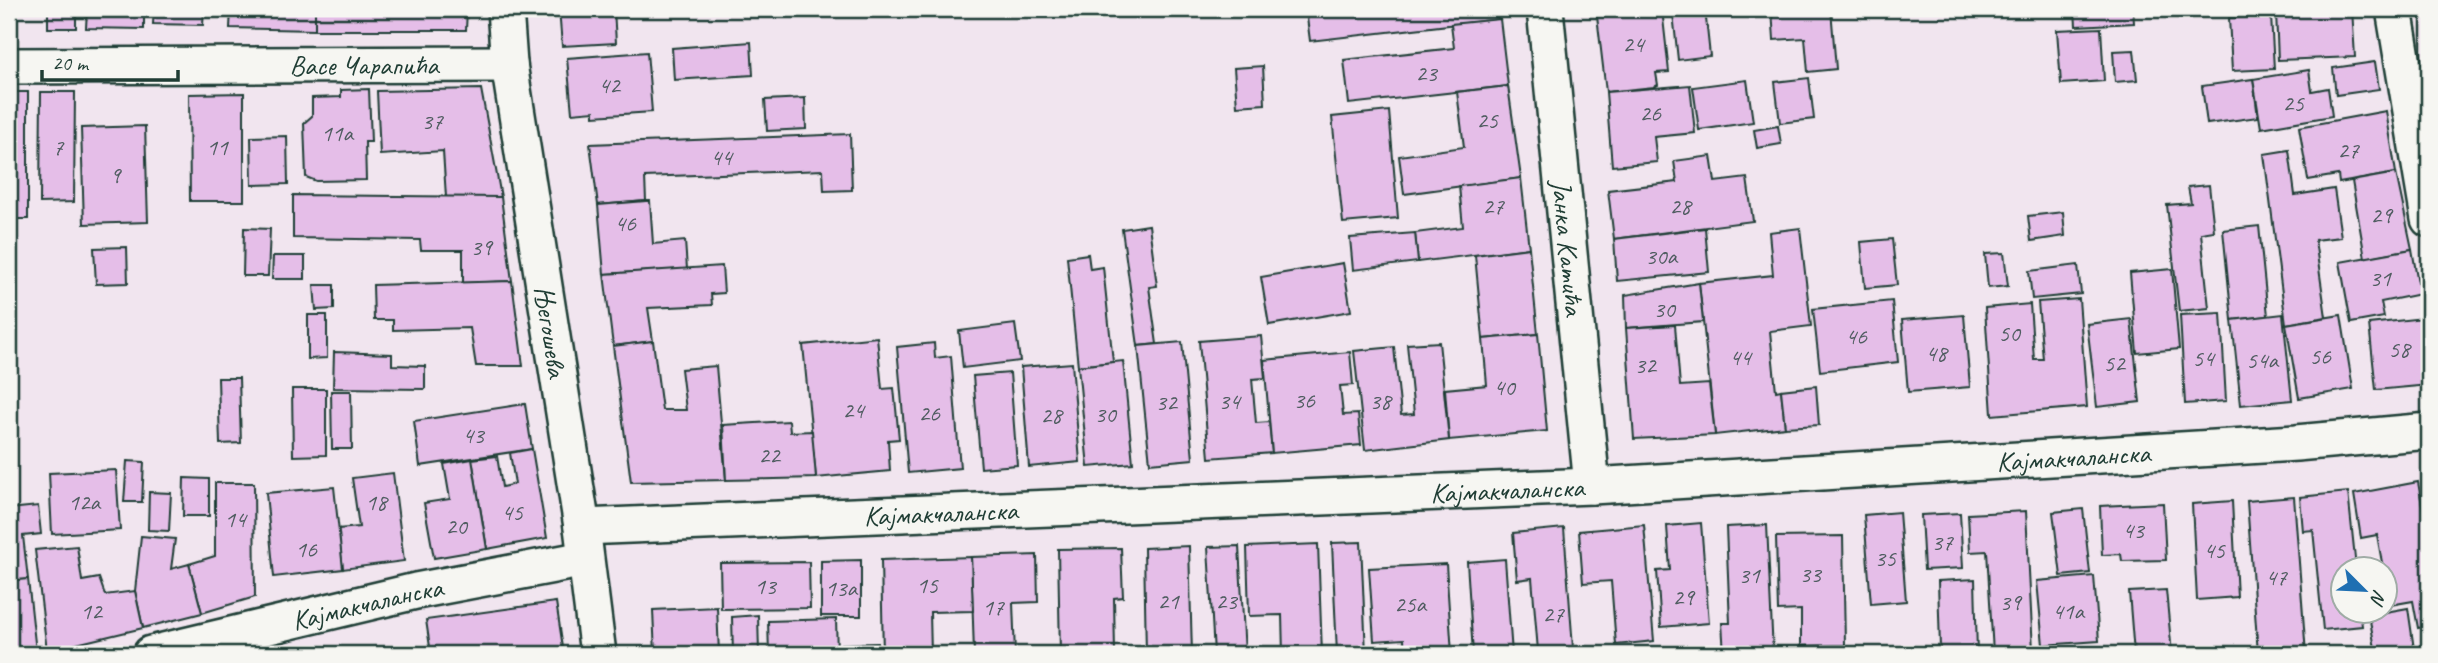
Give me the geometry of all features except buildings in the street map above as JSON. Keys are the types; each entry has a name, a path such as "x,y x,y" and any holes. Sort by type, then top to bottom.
{"street":[{"name":"Његошева","path":"505,9 509,64 584,543 598,654"},
{"name":"Јанка Катића","path":"1545,9 1592,486"},
{"path":"2407,23 2429,219"},
{"name":"Васе Чарапића","path":"9,66 509,64"},
{"name":"Кајмакчаланска","path":"151,654 416,591 584,543 1592,486 2310,442 2429,431"}]}
